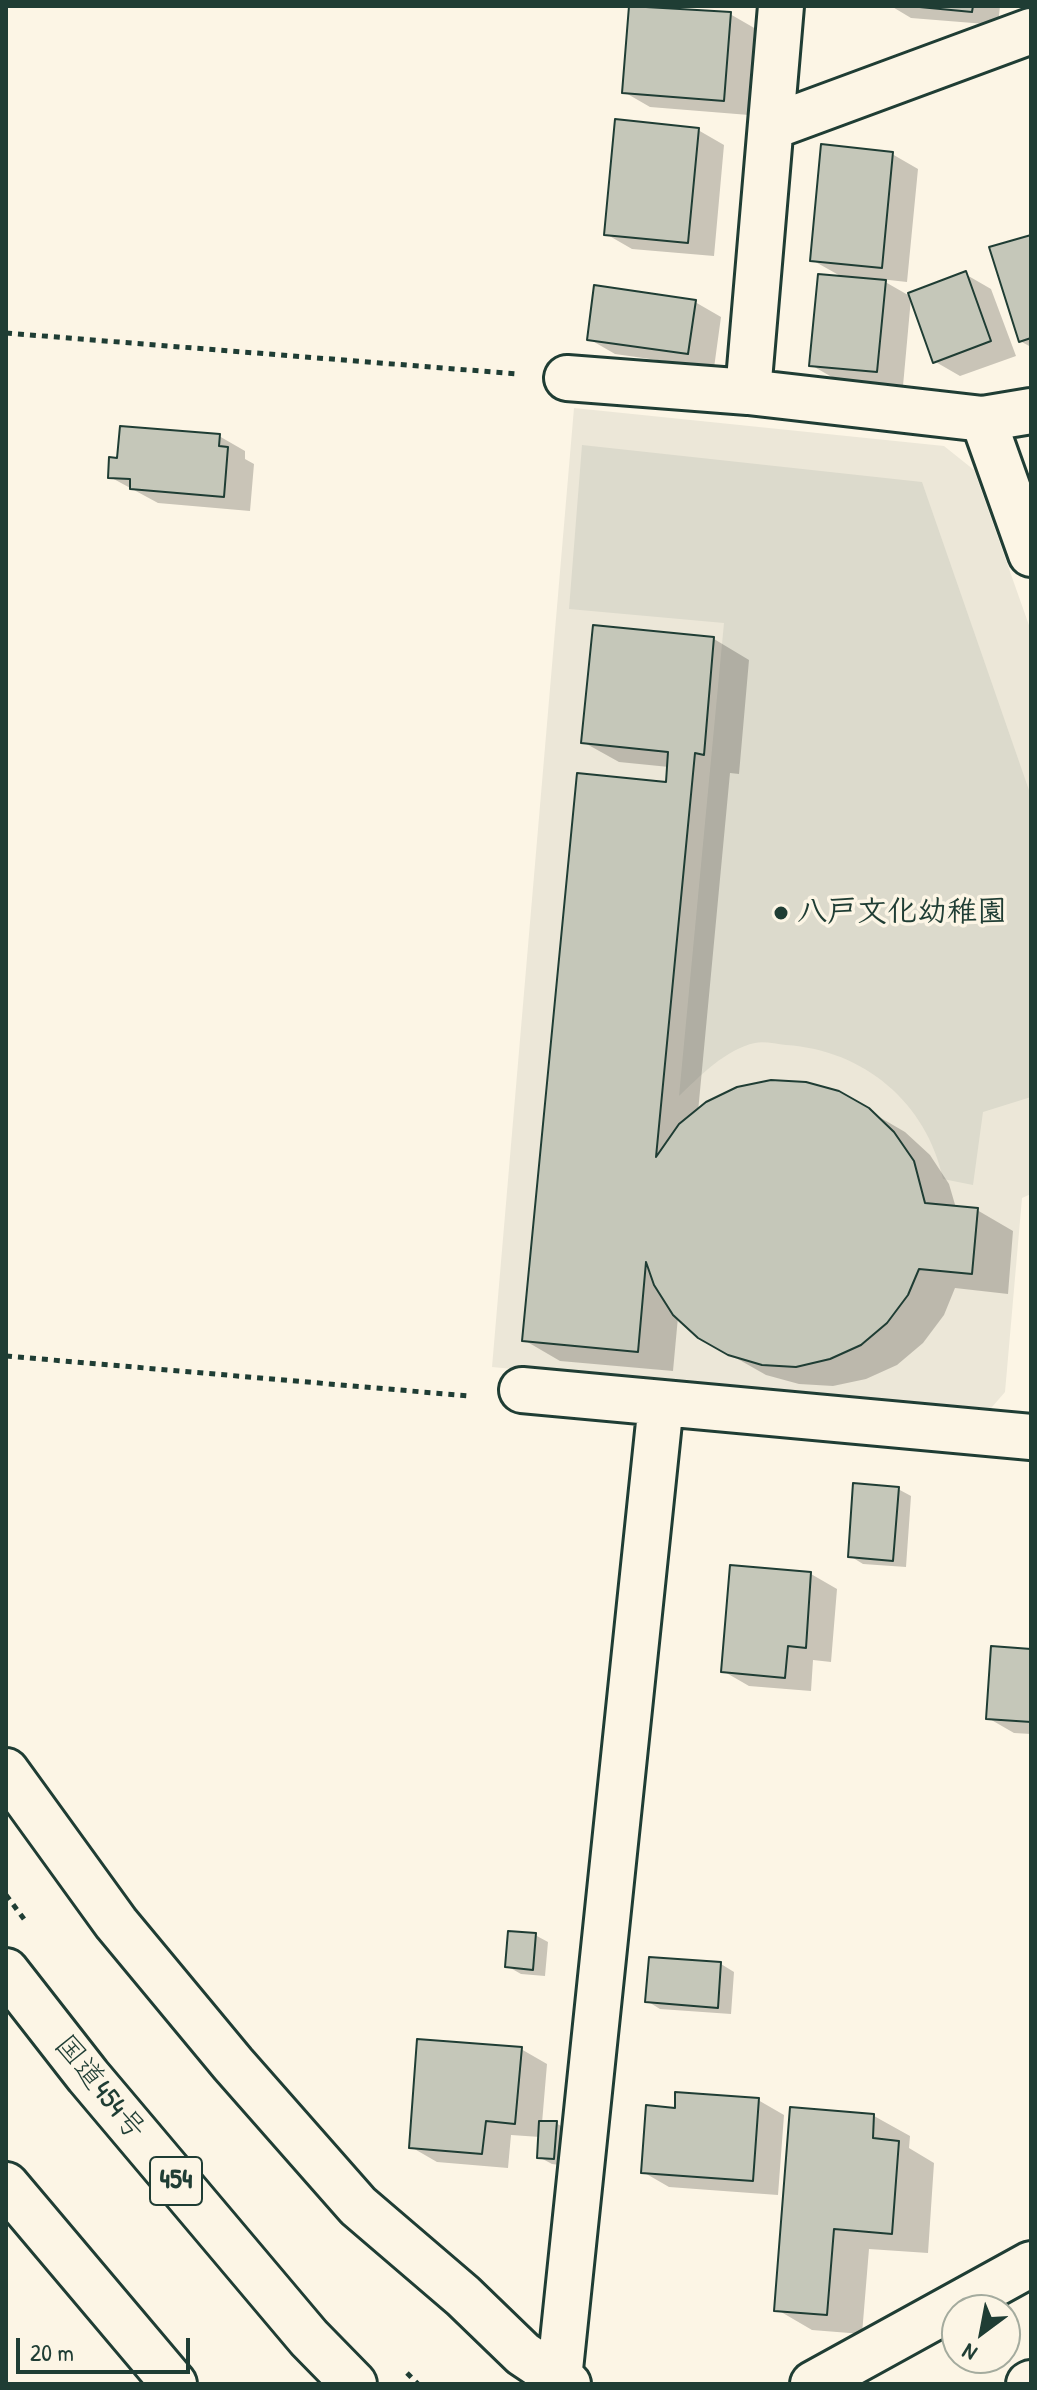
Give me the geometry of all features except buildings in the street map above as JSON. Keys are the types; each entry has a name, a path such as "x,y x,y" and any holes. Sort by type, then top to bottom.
{"main road":[{"path":"748,392 781,6"},
{"path":"771,127 1031,31"},
{"path":"567,378 748,392 983,419 1031,411"},
{"path":"983,419 1031,554"},
{"path":"522,1390 1031,1437"},
{"path":"6,1771 116,1923 233,2064 358,2206 463,2296 523,2354 563,2382 661,1403"},
{"name":"国道454号","path":"6,1971 98,2088 309,2338 354,2384"},
{"path":"6,2185 174,2384"},
{"path":"813,2384 1031,2264"}],"path":[{"path":"6,333 567,378"},
{"path":"6,1356 474,1396 522,1390"}],"shaded area":[{"name":"八戸文化幼稚園","path":"574,408 944,446 974,470 1031,631 1031,1194 1022,1198 1005,1392 986,1414 492,1367"},
{"path":"582,445 922,482 1031,796 1031,1097 983,1112 973,1185 943,1179 923,1127 907,1105 888,1085 841,1057 814,1049 755,1043 734,1051 714,1064 679,1096 724,623 569,609"}],"place":[{"name":"八戸文化幼稚園","path":"781,913"}]}
